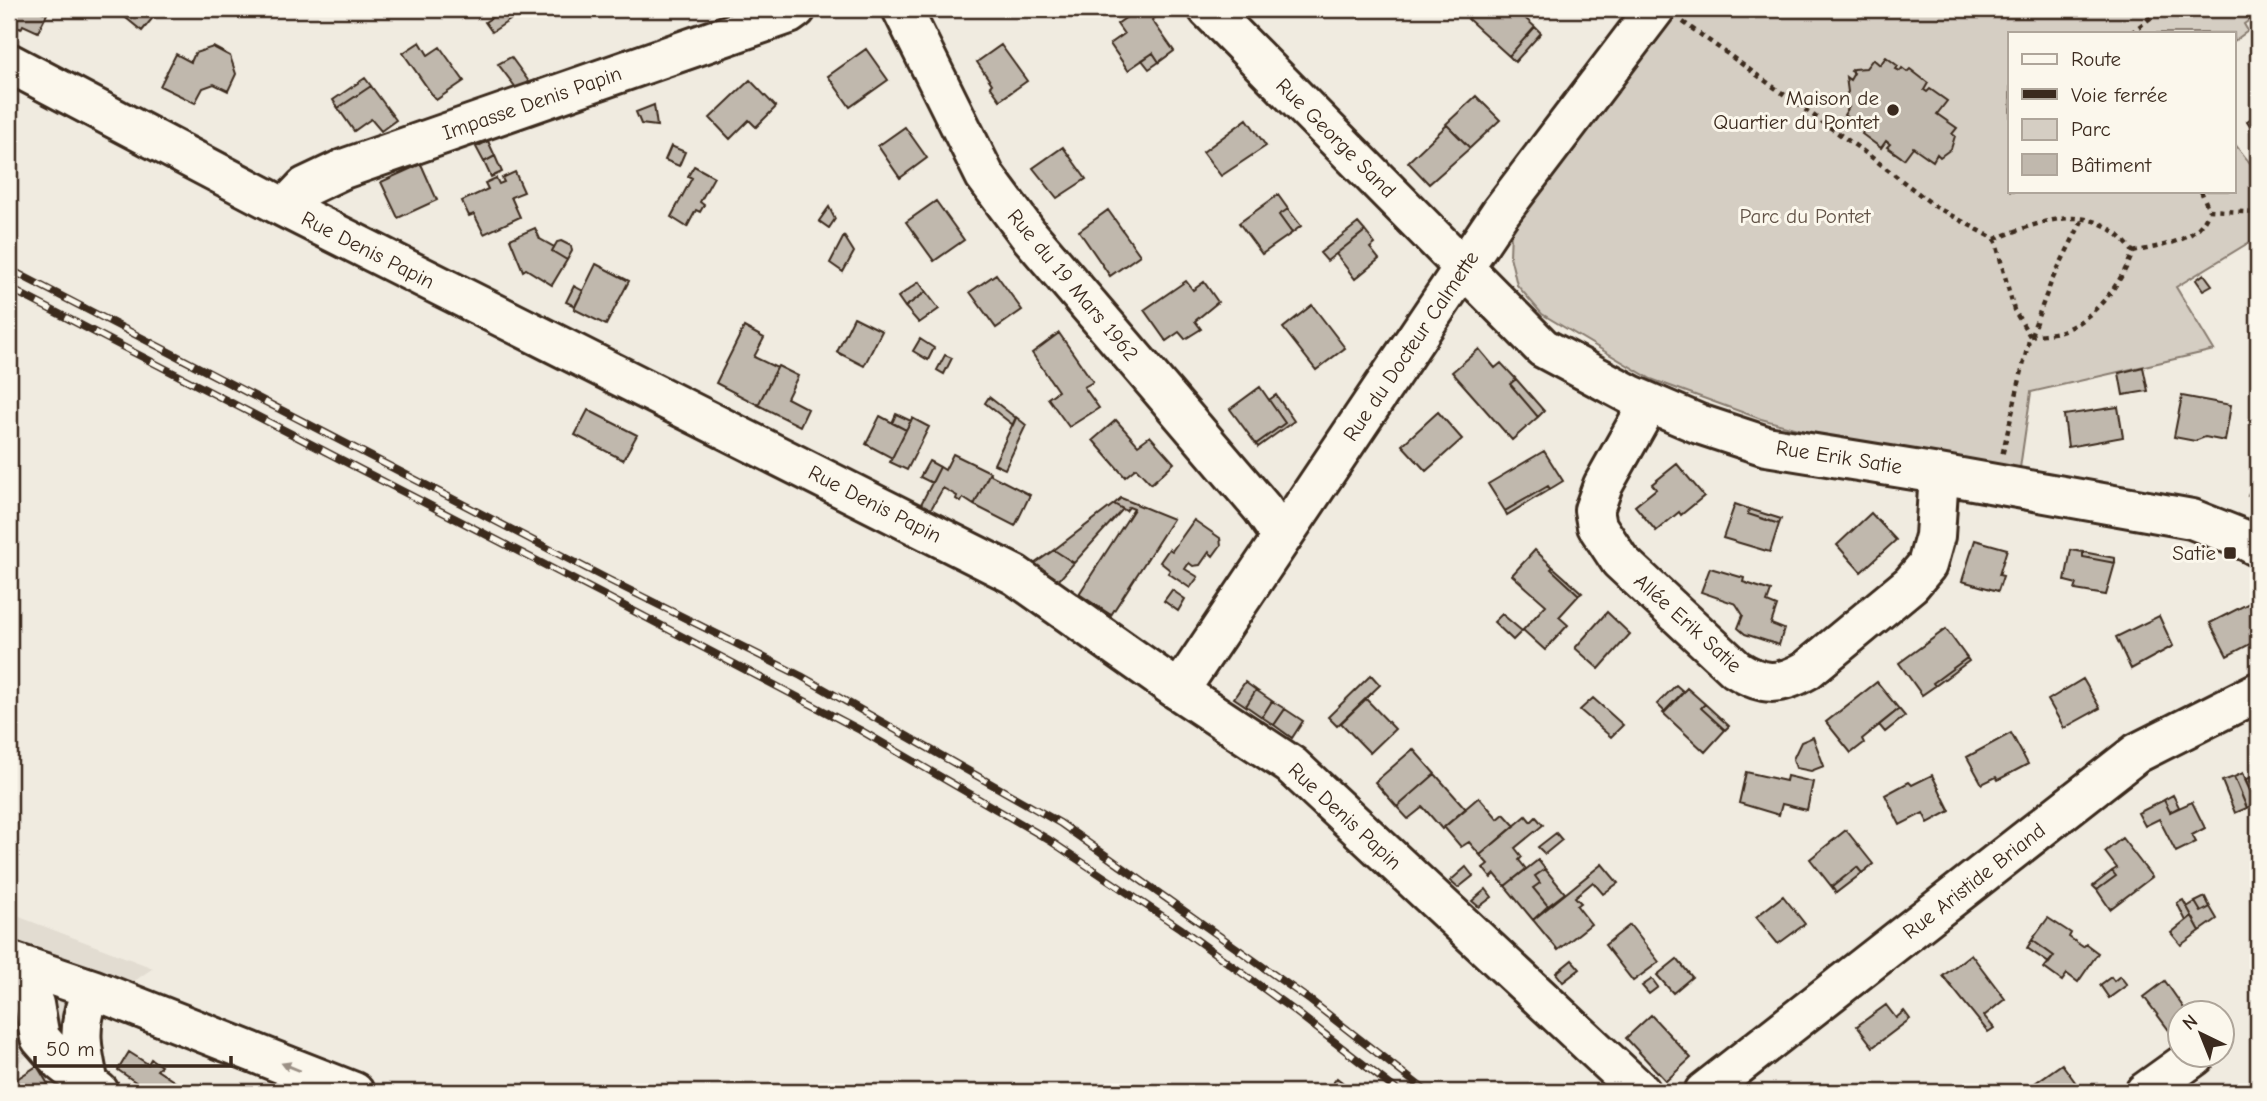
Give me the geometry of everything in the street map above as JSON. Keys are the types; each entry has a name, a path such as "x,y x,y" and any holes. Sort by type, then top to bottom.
{"street":[{"name":"Rue du 19 Mars 1962","path":"902,9 985,176 1028,234 1253,498 1282,537"},
{"name":"Rue George Sand","path":"1208,9 1464,267"},
{"name":"Impasse Denis Papin","path":"285,208 305,187 343,169 792,12"},
{"name":"Rue du Docteur Calmette","path":"1179,691 1500,213 1666,14"},
{"name":"Rue Denis Papin","path":"9,63 285,208 1015,575 1179,691 1291,765 1641,1092"},
{"name":"Rue Erik Satie","path":"1464,267 1543,348 1649,403 1699,424 1766,446 2192,519 2258,548"},
{"name":"Allée Erik Satie","path":"1649,403 1603,485 1594,510 1597,526 1620,561 1736,669 1753,680 1771,683 1791,679 1807,670 1911,584 1927,565 1935,536 1939,474"},
{"name":"Rue Aristide Briand","path":"1704,1092 2137,753 2258,692"},
{"path":"9,961 92,989 354,1092"},
{"path":"9,968 21,981 34,1004 40,1038 61,1062 94,1088"},
{"path":"35,1012 63,993 92,989"},
{"path":"92,989 82,1011 81,1048 94,1088"},
{"path":"2146,1092 2175,1070"}],"path":[{"path":"2132,32 2162,9"},
{"path":"1666,14 1870,156 1936,207 1995,239 2014,310 2031,336"},
{"path":"2133,252 2181,241 2205,222 2210,210 2201,192"},
{"path":"2210,210 2258,212"},
{"path":"1995,239 2055,218 2083,219 2100,224 2126,241 2133,252"},
{"path":"1996,484 2031,336 2052,281 2083,219"},
{"path":"2031,336 2062,331 2086,319 2120,279 2133,252"}],"shaded area":[{"path":"9,913 153,968 9,1069"}],"green space":[{"name":"Parc du Pontet","path":"1675,9 1850,9 1863,16 1865,9 2258,9 2258,14 2244,24 2248,31 2236,40 2236,32 2008,32 2008,192 2236,192 2236,146 2258,173 2258,237 2176,287 2214,350 2031,392 2020,468 1846,442 1761,419 1651,379 1542,314 1517,285 1510,256 1511,230"}],"building":[{"path":"9,9 36,9 47,14 38,32 23,25 21,29 12,25 14,20 9,18"},
{"path":"115,9 160,9 142,31"},
{"path":"505,9 519,9 522,12 492,32 485,22"},
{"path":"1138,9 1152,9 1157,16 1152,20 1174,51 1159,62 1153,53 1128,70 1110,44 1124,34 1117,24"},
{"path":"1477,9 1515,9 1535,27 1509,56 1468,19"},
{"path":"1535,27 1541,33 1515,62 1509,56"},
{"path":"420,42 428,55 440,47 464,81 436,100 403,53"},
{"path":"1001,45 1027,81 1000,100 977,62"},
{"path":"213,47 230,56 236,74 228,91 214,84 203,88 195,103 160,86 176,54 191,62 195,53"},
{"path":"866,49 888,80 850,107 828,76"},
{"path":"1153,53 1159,62 1149,69 1142,60"},
{"path":"511,57 532,86 520,93 498,64"},
{"name":"Maison de Quartier du Pontet","path":"1886,57 1898,66 1896,69 1900,71 1902,68 1907,72 1910,69 1928,83 1924,90 1927,92 1930,89 1947,101 1937,114 1957,128 1952,134 1955,136 1951,149 1940,157 1937,154 1933,161 1913,147 1904,159 1887,147 1890,144 1886,141 1881,148 1862,134 1864,130 1859,127 1861,124 1858,121 1856,124 1844,115 1849,107 1841,101 1848,92 1846,77 1850,80 1853,69 1866,68 1873,59 1880,65"},
{"path":"365,78 371,86 338,108 333,100"},
{"path":"750,80 776,107 756,127 749,120 730,139 710,118"},
{"path":"371,86 396,120 381,131 371,119 354,131 338,108"},
{"path":"1476,96 1500,120 1470,148 1446,124"},
{"path":"654,105 657,126 641,124 636,112"},
{"path":"2258,114 2258,137 2247,121"},
{"path":"1247,119 1266,146 1221,176 1203,152"},
{"path":"1447,125 1470,148 1429,184 1408,162"},
{"path":"905,127 927,158 900,178 878,146"},
{"path":"488,141 495,156 484,162 476,147"},
{"path":"671,146 685,152 679,166 665,160"},
{"path":"1063,147 1086,179 1057,198 1033,168"},
{"path":"495,156 502,172 491,177 484,162"},
{"path":"421,164 437,200 398,218 381,182"},
{"path":"694,166 714,177 700,202 704,205 700,212 696,210 687,227 671,217 692,178 688,176"},
{"path":"515,172 524,192 511,197 520,217 484,234 474,214 469,216 462,201 488,189 485,183 496,178 499,184 504,182 502,178"},
{"path":"1278,195 1288,209 1279,215 1292,233 1262,254 1239,223"},
{"path":"936,201 964,240 934,261 906,222"},
{"path":"829,207 835,219 829,228 819,221"},
{"path":"1288,209 1301,226 1292,233 1279,215"},
{"path":"1108,210 1140,255 1110,276 1079,231"},
{"path":"1358,223 1365,231 1327,261 1320,253"},
{"path":"535,228 540,239 554,247 552,251 567,260 552,285 526,269 523,271 510,239"},
{"path":"1365,231 1375,244 1370,248 1379,259 1355,279 1336,254"},
{"path":"844,236 854,252 843,272 830,263"},
{"path":"557,242 571,246 572,251 567,260 552,251"},
{"path":"596,264 629,281 606,325 574,309"},
{"path":"996,274 1022,310 996,328 970,292"},
{"path":"2204,274 2212,285 2203,290 2196,280"},
{"path":"1186,281 1193,290 1204,282 1218,302 1195,321 1201,329 1185,339 1179,332 1166,341 1144,310"},
{"path":"919,282 926,292 905,307 898,297"},
{"path":"574,286 583,291 575,306 566,302"},
{"path":"926,292 939,309 919,323 905,307"},
{"path":"1312,305 1345,348 1316,370 1283,328"},
{"path":"854,317 882,331 864,366 837,352"},
{"path":"744,327 764,338 754,357 777,368 758,405 716,383"},
{"path":"1059,333 1093,382 1084,387 1099,408 1069,427 1048,398 1058,391 1032,353"},
{"path":"920,339 934,348 928,360 913,351"},
{"path":"1479,349 1495,368 1501,363 1516,379 1510,384 1538,417 1512,440 1452,372"},
{"path":"945,355 952,358 944,374 937,370"},
{"path":"778,366 798,376 787,398 808,409 800,426 758,405"},
{"path":"2143,367 2148,391 2123,395 2119,373"},
{"path":"1516,379 1544,411 1538,417 1510,384"},
{"path":"1260,387 1285,423 1256,444 1230,409"},
{"path":"1276,395 1294,421 1258,447 1256,444 1285,423 1269,400"},
{"path":"2182,396 2231,405 2225,441 2205,437 2195,441 2174,437"},
{"path":"989,397 1016,418 1013,425 985,403"},
{"path":"2118,407 2123,437 2068,447 2064,415"},
{"path":"588,410 637,435 623,460 575,435"},
{"path":"1438,412 1462,439 1426,471 1402,445"},
{"path":"896,414 911,421 906,430 892,423"},
{"path":"880,416 906,430 892,458 866,444"},
{"path":"1016,417 1026,425 1005,469 994,464"},
{"path":"912,418 929,427 907,470 890,462"},
{"path":"1116,420 1138,445 1150,436 1174,463 1151,484 1136,468 1125,477 1093,440"},
{"path":"1544,451 1563,481 1550,489 1548,486 1505,511 1488,484"},
{"path":"953,454 990,472 974,505 963,498 961,502 956,499 957,496 943,488 931,509 921,504 940,467 945,470"},
{"path":"929,461 940,467 932,483 920,477"},
{"path":"1677,464 1704,496 1656,531 1635,506 1656,489 1652,484"},
{"path":"2258,470 2258,500 2248,496"},
{"path":"989,474 1030,495 1015,526 974,505"},
{"path":"1548,486 1550,489 1507,515 1505,511"},
{"path":"1121,498 1173,519 1111,615 1079,594 1134,509 1129,507 1126,511 1114,504"},
{"path":"1114,504 1123,509 1074,563 1054,550"},
{"path":"1735,504 1749,509 1748,514 1779,524 1770,552 1723,538"},
{"path":"1749,509 1781,519 1779,524 1748,514"},
{"path":"1871,513 1896,540 1861,572 1837,545"},
{"path":"1194,520 1220,538 1221,545 1213,556 1209,552 1200,565 1193,566 1189,563 1185,569 1198,577 1190,588 1168,573 1170,570 1160,562 1169,549 1172,551"},
{"path":"1975,540 2007,549 1999,575 2003,576 1998,591 1962,581"},
{"path":"1054,550 1074,563 1059,580 1034,564"},
{"path":"1535,550 1579,595 1559,617 1568,625 1545,650 1523,630 1546,605 1512,575"},
{"path":"2071,550 2083,552 2083,557 2115,563 2106,595 2075,590 2077,584 2065,581"},
{"path":"2083,552 2115,558 2115,563 2083,557"},
{"path":"1553,567 1582,593 1579,595 1551,569"},
{"path":"1710,568 1744,578 1743,582 1771,591 1767,602 1777,606 1771,624 1784,629 1779,645 1745,634 1738,628 1743,615 1736,604 1701,592"},
{"path":"1172,590 1185,599 1178,611 1164,601"},
{"path":"2255,600 2258,606 2258,640 2227,656 2210,623"},
{"path":"1607,612 1630,634 1599,669 1575,648"},
{"path":"1502,614 1522,631 1513,640 1494,622"},
{"path":"2159,616 2173,646 2131,669 2116,637"},
{"path":"1946,629 1967,658 1933,683 1935,686 1922,695 1899,663"},
{"path":"1967,658 1969,661 1935,686 1933,683"},
{"path":"1371,675 1380,685 1337,726 1328,717"},
{"path":"2083,679 2100,708 2064,728 2048,700"},
{"path":"1245,682 1256,690 1246,706 1234,698"},
{"path":"1877,682 1899,709 1862,739 1864,743 1851,753 1826,722"},
{"path":"1676,685 1684,692 1665,712 1657,704"},
{"path":"1687,688 1705,704 1701,708 1725,730 1705,752 1663,713"},
{"path":"1256,690 1272,701 1262,717 1246,706"},
{"path":"1593,698 1623,725 1611,737 1580,710"},
{"path":"1366,699 1395,729 1370,753 1341,723"},
{"path":"1272,701 1285,709 1274,725 1262,717"},
{"path":"1705,704 1729,726 1725,730 1701,708"},
{"path":"1285,709 1303,721 1292,738 1274,725"},
{"path":"1899,709 1905,716 1885,732 1879,725"},
{"path":"2011,733 2028,764 1998,780 1996,777 1982,784 1967,757"},
{"path":"1813,737 1824,766 1811,771 1796,768 1793,759 1801,742"},
{"path":"1413,749 1435,774 1397,807 1375,782"},
{"path":"1746,772 1786,781 1787,776 1813,782 1807,810 1782,804 1779,815 1739,803"},
{"path":"2243,773 2256,804 2247,808 2234,777"},
{"path":"1435,774 1466,809 1442,829 1423,807 1408,819 1397,807"},
{"path":"2258,774 2258,803 2256,804 2245,780"},
{"path":"1932,775 1950,811 1928,823 1923,813 1900,825 1885,795 1909,782 1912,785"},
{"path":"2234,777 2247,808 2235,813 2222,781"},
{"path":"2173,795 2179,807 2170,812 2164,800"},
{"path":"1479,797 1498,819 1504,814 1515,826 1480,855 1469,842 1461,847 1444,827"},
{"path":"2164,800 2170,812 2192,802 2205,828 2192,835 2196,842 2176,852 2159,819 2145,826 2138,813"},
{"path":"1526,816 1531,822 1536,817 1543,825 1515,848 1526,869 1505,886 1495,874 1491,878 1483,868 1488,864 1480,855"},
{"path":"1846,830 1873,864 1862,873 1857,867 1832,887 1810,859"},
{"path":"1556,833 1562,840 1545,854 1538,847"},
{"path":"2122,838 2152,877 2110,909 2097,890 2116,876 2112,871 2117,868 2105,852"},
{"path":"1538,860 1545,869 1535,876 1540,883 1533,888 1548,906 1533,920 1505,886"},
{"path":"1602,864 1618,883 1603,894 1593,882 1575,897 1581,903 1577,906 1591,924 1558,950 1533,920"},
{"path":"1466,867 1473,876 1458,888 1450,881"},
{"path":"1857,867 1862,873 1836,893 1832,887"},
{"path":"1545,869 1565,893 1548,906 1533,888 1540,883 1535,876"},
{"path":"2112,871 2116,876 2097,890 2093,886"},
{"path":"1486,889 1492,897 1479,907 1472,901"},
{"path":"1783,896 1805,924 1778,944 1756,917"},
{"path":"2205,897 2210,907 2201,912 2195,902"},
{"path":"2183,900 2192,916 2186,921 2177,903"},
{"path":"2195,902 2201,912 2210,907 2217,919 2200,931 2187,907"},
{"path":"2192,916 2200,931 2181,945 2171,933"},
{"path":"2048,918 2071,933 2069,937 2083,947 2086,944 2098,953 2078,982 2067,974 2062,981 2044,968 2054,956 2032,940"},
{"path":"1630,925 1659,962 1633,981 1605,945"},
{"path":"2032,940 2054,956 2049,963 2027,948"},
{"path":"1971,954 2005,999 1984,1016 1994,1028 1988,1032 1943,976"},
{"path":"1677,959 1692,977 1673,993 1657,975"},
{"path":"1572,960 1580,969 1563,982 1556,973"},
{"path":"2120,976 2127,985 2109,998 2100,985 2111,977 2114,981"},
{"path":"1652,979 1658,987 1649,994 1642,986"},
{"path":"2165,981 2178,1000 2166,1000 2166,1026 2144,997"},
{"path":"1886,1005 1896,1018 1904,1011 1910,1019 1873,1047 1857,1026"},
{"path":"1651,1015 1691,1058 1666,1081 1626,1038"},
{"path":"129,1052 148,1064 151,1059 161,1066 157,1070 189,1091 151,1092 146,1089 142,1092 134,1087 137,1083 118,1070"},
{"path":"2062,1064 2081,1090 2031,1092 2028,1088"},
{"path":"37,1066 48,1084 36,1092 9,1092 9,1084"},
{"path":"1337,1078 1355,1092 1335,1092 1329,1088"}],"railway":[{"path":"9,269 609,580 801,676 1060,823 1311,1001 1427,1092"},
{"path":"9,288 860,730 1049,840 1180,928 1296,1012 1399,1092"}],"place":[{"name":"Maison de Quartier du Pontet","path":"1893,110"},
{"name":"Satie","path":"2230,553"}]}
